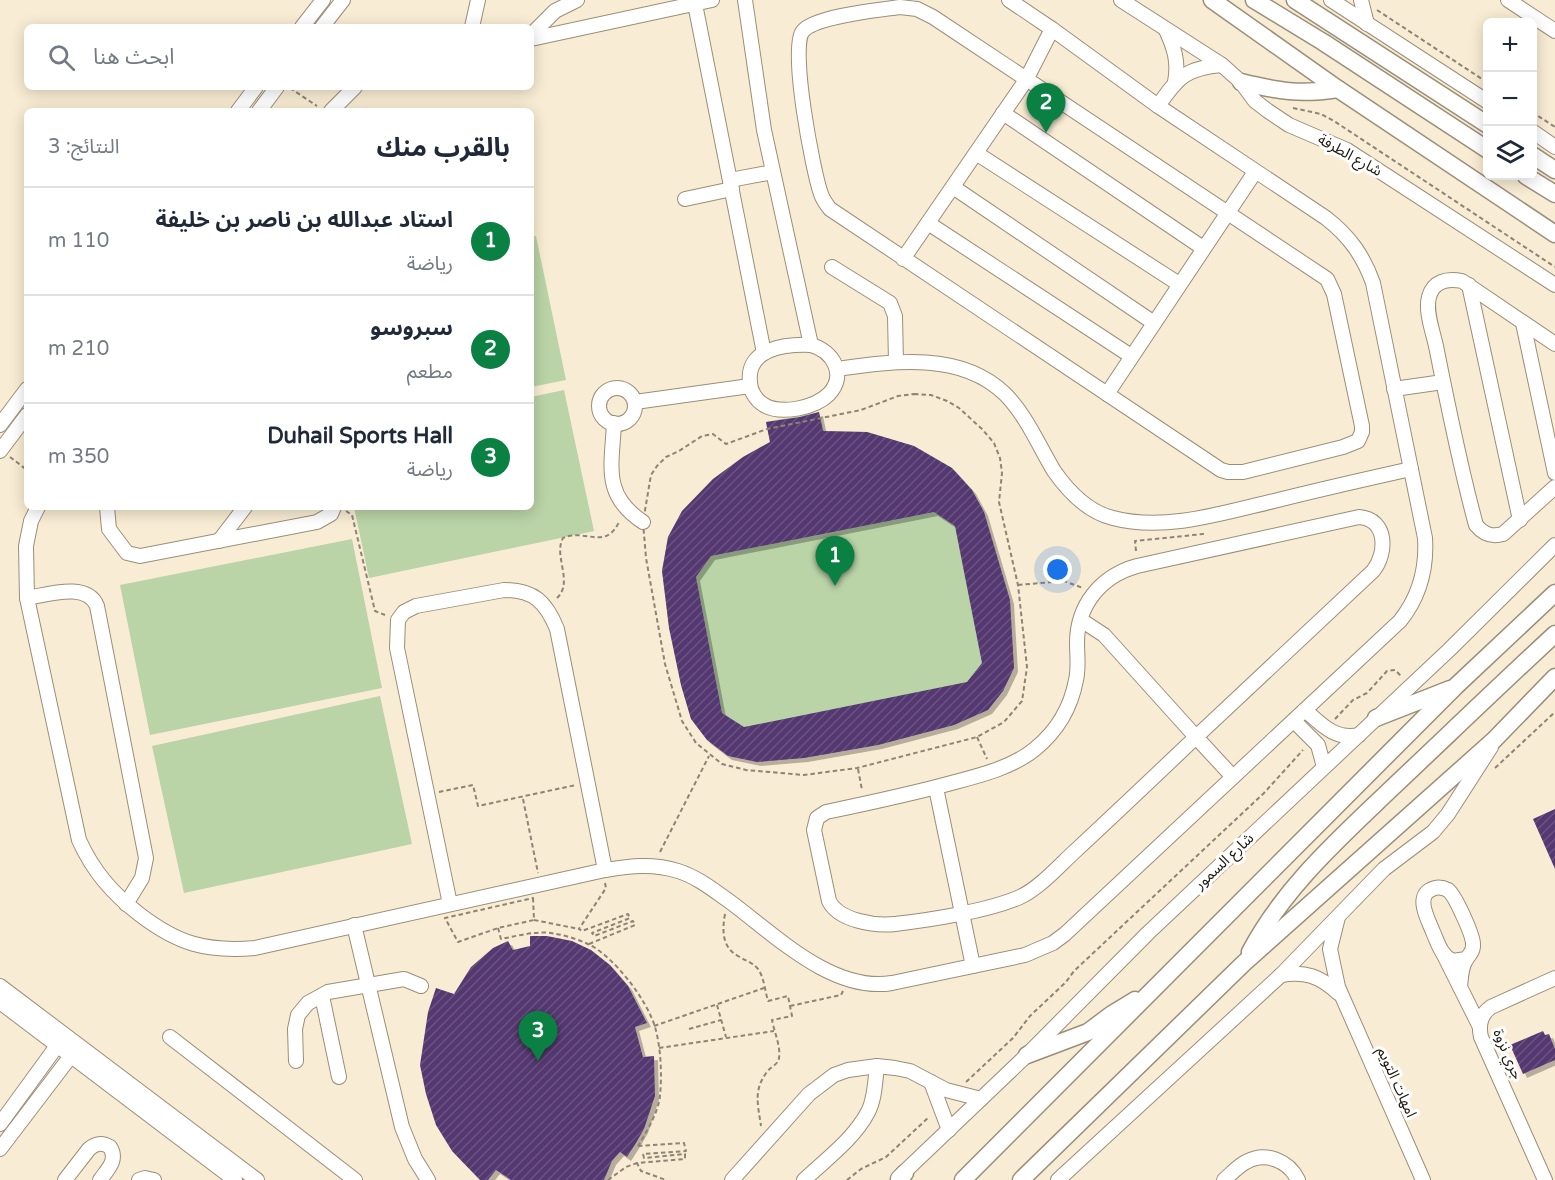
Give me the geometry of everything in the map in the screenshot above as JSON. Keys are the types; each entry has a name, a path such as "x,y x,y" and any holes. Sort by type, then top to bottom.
{"main road":[{"path":"1212,0 1338,89 1555,234"},
{"path":"1254,0 1323,42 1483,147"},
{"path":"1295,0 1483,122"},
{"path":"1241,82 1280,92 1309,93 1338,89"},
{"path":"1537,158 1555,171"},
{"path":"1532,180 1555,194"},
{"path":"963,1180 1456,686 1555,593"},
{"path":"1245,963 1257,939 1309,870 1555,634"},
{"path":"1021,1180 1245,963 1494,740 1555,677"},
{"path":"1376,718 1456,686"},
{"path":"1027,1055 1088,1032 1124,1006 1149,994"}],"street":[{"path":"304,24 323,0"},
{"path":"324,24 343,0"},
{"path":"473,24 478,0"},
{"path":"534,34 555,11 577,0"},
{"path":"534,36 712,0"},
{"path":"745,0 757,87 773,172 811,345"},
{"path":"37,510 26,546 27,598 79,840 93,868 103,881 126,904 160,930 175,938 191,944 223,949 255,948 605,870 653,866 679,871 703,882 812,963 847,979 881,985 1040,950 1065,934 1400,621 1414,600 1423,576 1426,550 1373,283 1360,253 1351,240 1326,218 1158,106 1009,0"},
{"name":"شارع الطرفة","path":"1121,0 1222,65 1241,82 1255,100 1289,125 1333,142 1347,150 1555,285"},
{"path":"1331,0 1483,99"},
{"path":"1508,0 1555,31"},
{"path":"1366,3 1367,24"},
{"path":"695,4 764,353"},
{"path":"900,7 917,9 933,17 1026,80 1323,275 1334,294 1362,426 1360,437 1353,444 1243,472 1228,472 1214,467 838,216 824,201 820,192 800,85 797,46 801,32 820,21 900,7"},
{"path":"903,259 1026,80 1052,29"},
{"path":"1166,30 1173,45 1176,60 1175,82"},
{"path":"1158,106 1175,82 1197,69 1222,65"},
{"path":"240,108 254,90"},
{"path":"261,108 275,90"},
{"path":"334,108 352,90"},
{"path":"1003,114 1203,248"},
{"path":"1537,134 1555,147"},
{"path":"976,153 1179,284"},
{"path":"1107,394 1255,171"},
{"path":"685,199 773,172"},
{"path":"953,187 1154,323"},
{"path":"928,223 1131,357"},
{"path":"832,267 890,303 896,316 896,362"},
{"path":"1555,344 1462,281 1445,280 1437,284 1429,296 1429,311 1443,382 1476,525 1481,531 1496,536 1503,534 1555,487"},
{"path":"1469,285 1520,520"},
{"path":"1523,323 1555,472"},
{"path":"811,345 828,353 837,369 837,379 827,396 801,407 781,409 765,405 758,400 750,386 752,367 764,353 787,346 811,345"},
{"path":"837,369 896,362 947,365 964,369 988,380 1021,414 1062,483 1093,510 1110,518 1144,523 1164,523 1200,517 1411,469"},
{"path":"1394,389 1443,382"},
{"path":"635,402 750,386"},
{"path":"618,388 626,390 635,402 632,415 628,420 614,423 602,415 599,407 604,393 618,388"},
{"path":"0,425 24,393"},
{"path":"0,451 24,419"},
{"path":"614,423 612,479 616,494 626,509 643,522"},
{"path":"107,510 109,529 127,554 140,556 317,522 331,514 333,510"},
{"path":"219,541 243,510"},
{"path":"1359,518 1372,522 1380,533 1383,546 1382,559 1373,571 1078,849 1028,892 1007,901 902,923 877,925 856,920 833,908 829,901 814,823 817,818 826,812 936,788 992,771 1034,750 1060,722 1069,705 1077,678 1077,642 1082,620 1093,594 1110,578 1137,566 1359,518"},
{"name":"شارع السمور","path":"899,1178 1027,1055 1148,933 1449,650 1555,545"},
{"path":"450,904 398,648 398,620 404,612 416,606 504,590 517,590 527,593 546,606 557,628 605,870"},
{"path":"27,598 79,591 89,595 97,606 146,858 142,878 126,904"},
{"path":"1082,620 1104,635 1233,777"},
{"path":"1305,710 1326,728 1345,736 1359,735"},
{"path":"1294,720 1314,739 1321,752 1324,767"},
{"path":"1058,1180 1281,975 1384,869 1424,840 1442,823 1494,740"},
{"path":"936,788 973,966"},
{"path":"1460,987 1466,959 1472,952 1472,938 1454,896 1446,889 1431,890 1427,893 1423,908 1452,974 1479,1025"},
{"name":"امهات التويم","path":"1340,913 1333,930 1330,949 1334,977 1423,1180"},
{"path":"354,925 402,1127 414,1159 428,1180"},
{"path":"1443,953 1453,961 1466,959"},
{"path":"1281,975 1295,973 1311,975 1327,983 1342,996"},
{"name":"جري نزوة","path":"1548,1176 1481,1036 1479,1025 1483,1015 1491,1007 1555,978"},
{"path":"296,1061 295,1029 298,1015 308,1003 328,992 369,984 404,979 421,986"},
{"path":"0,986 75,1051 138,1098 257,1180"},
{"path":"322,996 339,1077"},
{"path":"0,1002 61,1040"},
{"path":"171,1036 355,1180"},
{"path":"0,1124 61,1040"},
{"path":"0,1149 75,1051"},
{"path":"732,1180 820,1084 848,1070 877,1066 910,1071 955,1093 981,1099"},
{"path":"804,1180 851,1135 869,1112 877,1066"},
{"path":"931,1082 942,1106 949,1130"},
{"path":"138,1098 235,1180"},
{"path":"65,1180 89,1149 101,1143 110,1147 114,1156 111,1165 100,1180"},
{"path":"1224,1180 1247,1161 1263,1157 1286,1164 1298,1180"},
{"path":"139,1180 145,1178 154,1180"}],"path":[{"path":"1366,3 1483,80"},
{"path":"293,90 320,108"},
{"path":"1280,92 1290,106 1321,114 1334,121 1555,267"},
{"path":"1537,115 1555,127"},
{"path":"931,395 947,401 982,429 994,443 1000,458 1002,473 999,502 1018,585 1027,667 1022,701 1004,722 977,737 857,768 804,775 746,770 722,764 696,743 682,721 665,664 646,558 643,522 651,475 657,466 666,457 679,452 702,436 712,434 726,444 767,429 861,410 898,396 931,395"},
{"path":"0,451 24,468"},
{"path":"546,606 563,592 560,548 563,538 577,534 599,538 609,536 616,529 626,509"},
{"path":"346,510 352,515 375,611 398,620"},
{"path":"1137,566 1135,541 1203,534 1200,517"},
{"path":"1018,585 1064,581 1077,584 1093,594"},
{"path":"1326,728 1353,700 1367,693 1389,670 1395,670 1410,685"},
{"path":"977,737 992,771"},
{"path":"955,1093 1013,1038 1030,1016 1066,982 1074,970 1264,793 1314,739"},
{"path":"653,866 709,755"},
{"path":"857,768 864,805"},
{"path":"427,794 473,784 478,806 588,782"},
{"path":"523,798 540,884"},
{"path":"579,929 606,888 605,870"},
{"path":"534,920 533,898 445,918 458,942 498,928 534,920 582,931 628,914 630,918 592,933 594,936 633,921 635,925 589,944"},
{"path":"727,900 723,924 723,937 726,945 737,956 757,967 761,973 768,1001 788,996 792,1016 772,1020 780,1056 778,1062 764,1077 756,1097 763,1146"},
{"path":"498,928 501,939 529,933 549,933 589,944 618,968 630,982 654,1026 659,1048 660,1097 651,1124 639,1146 684,1143 686,1151 644,1154 644,1158 685,1154 685,1159 637,1163 626,1167 608,1180"},
{"path":"790,1006 841,995 847,979"},
{"path":"654,1026 764,988"},
{"path":"717,1005 726,1037"},
{"path":"689,1029 721,1020"},
{"path":"659,1048 774,1032"},
{"path":"847,1180 861,1169 886,1157 942,1106"},
{"path":"637,1163 641,1171 666,1180"}],"green space":[{"path":"534,236 536,236 566,380 534,386"},
{"path":"564,390 594,531 369,578 355,510 534,510 534,396"},
{"path":"819,412 824,431 867,432 914,446 952,468 972,490 984,512 1010,600 1014,668 1003,691 988,710 954,725 878,745 804,758 757,762 707,739 691,719 681,685 662,571 668,537 682,511 713,479 743,457 770,442 766,422"},
{"path":"352,539 382,688 150,735 120,585"},
{"path":"380,696 412,844 184,893 152,746"}],"building":[{"path":"819,412 823,431 867,432 914,446 952,468 972,490 984,512 1010,600 1014,668 1003,691 988,710 954,725 878,745 804,758 757,762 728,756 707,740 691,719 669,628 662,571 668,537 682,511 713,479 743,457 770,442 766,422","holes":["934,512 955,526 982,663 967,682 744,727 722,713 696,577 711,556"]},
{"path":"1555,809 1555,869 1533,819"},
{"path":"530,936 547,936 572,941 591,950 610,965 628,986 647,1023 635,1027 643,1057 654,1056 655,1096 644,1129 636,1143 627,1157 620,1152 612,1161 604,1180 511,1180 496,1170 488,1180 480,1180 452,1151 436,1125 426,1094 420,1065 428,1012 436,988 454,994 471,967 493,948 508,941 513,950 530,946"},
{"path":"1543,1031 1545,1035 1549,1034 1555,1049 1555,1060 1523,1074 1510,1045"}],"place":[{"name":"سبروسو","path":"1046,133"},
{"name":"استاد عبدالله بن ناصر بن خليفة","path":"835,586"},
{"name":"Duhail Sports Hall","path":"538,1061"}]}
